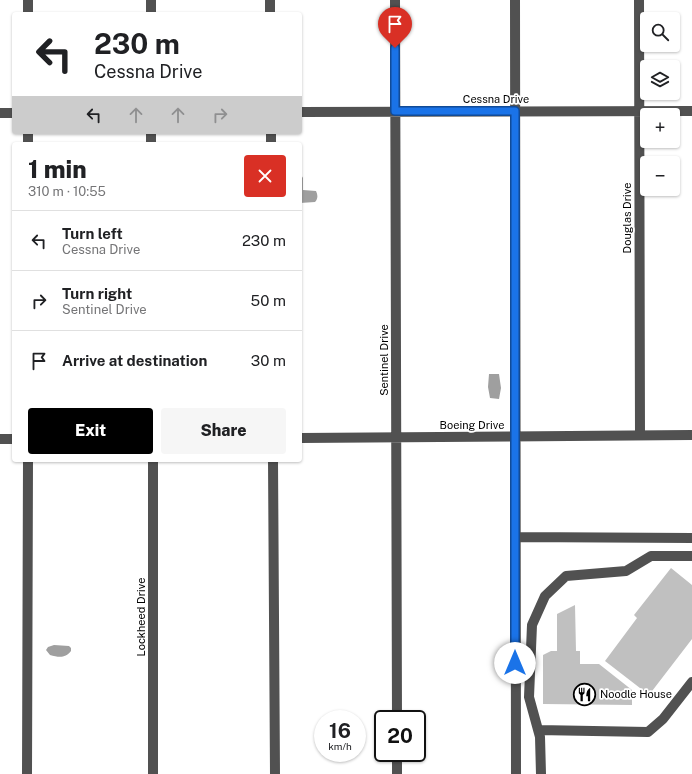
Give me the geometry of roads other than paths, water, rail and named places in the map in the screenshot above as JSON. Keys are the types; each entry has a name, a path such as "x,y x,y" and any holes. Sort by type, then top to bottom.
{"street":[{"path":"28,0 28,12"},
{"path":"150,0 150,12"},
{"path":"270,0 270,12"},
{"name":"Sentinel Drive","path":"395,0 397,710"},
{"path":"515,0 516,774"},
{"name":"Douglas Drive","path":"638,0 640,435"},
{"name":"Cessna Drive","path":"302,112 692,110"},
{"path":"0,112 12,112"},
{"name":"Boeing Drive","path":"302,438 692,435"},
{"path":"0,439 12,439"},
{"path":"27,774 28,462"},
{"name":"Lockheed Drive","path":"153,462 153,774"},
{"path":"272,462 275,774"},
{"path":"515,537 692,538"},
{"path":"542,774 540,737 528,697 532,625 545,596 566,576 626,571 651,556 692,556"},
{"path":"538,730 648,732 663,720 692,682"},
{"path":"397,762 397,774"}],"place":[{"name":"Noodle House","path":"584,694"}]}
